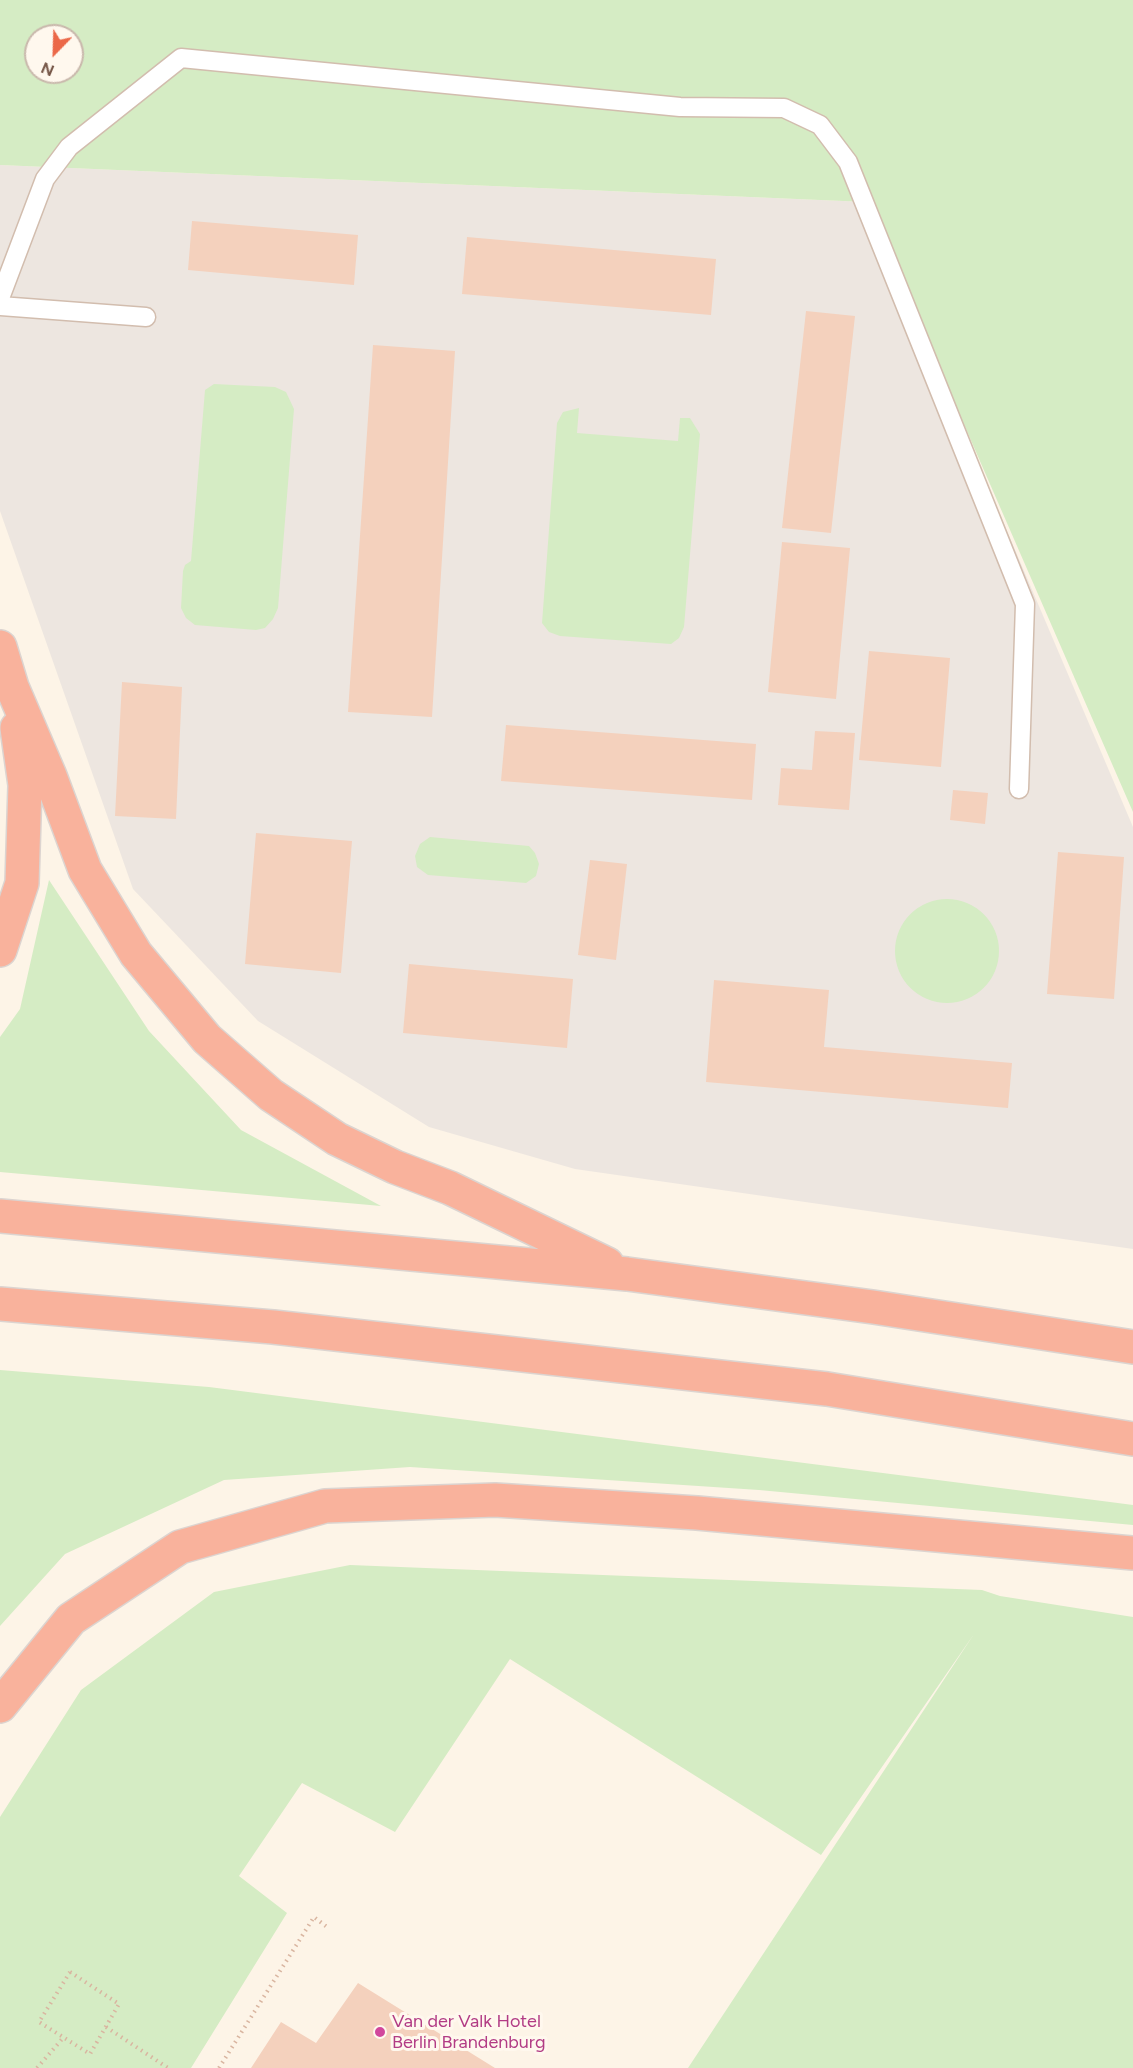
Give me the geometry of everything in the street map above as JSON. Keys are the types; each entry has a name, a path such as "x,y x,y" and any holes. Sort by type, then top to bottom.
{"highway":[{"path":"0,647 12,687 50,776 85,870 136,954 207,1039 272,1095 337,1139 394,1167 450,1188 627,1274"},
{"path":"0,950 22,883 25,785 12,687"},
{"path":"0,1216 627,1274 873,1307 1133,1347"},
{"path":"0,1304 273,1327 827,1389 1133,1439"},
{"path":"0,1707 71,1619 180,1547 325,1506 495,1500 697,1513 1133,1552"}],"lane":[{"path":"0,298 45,179 69,147 181,58 680,107 784,108 820,125 848,162 1025,604 1019,789"},
{"path":"0,306 146,317"}],"path":[{"path":"219,2068 314,1917 327,1927"},
{"path":"70,1972 119,2004 90,2054 63,2038 39,2022 70,1972"},
{"path":"106,2027 168,2068"},
{"path":"37,2068 63,2038"}],"shaded area":[{"path":"0,165 867,202 1133,827 1133,1249 575,1169 429,1127 258,1021 133,889 0,511"}],"green space":[{"path":"0,0 1133,0 1133,812 867,202 0,165"},
{"path":"214,384 275,387 286,392 294,409 278,608 273,619 265,628 256,630 195,625 186,618 181,608 183,571 185,565 191,561 205,390"},
{"path":"579,408 577,433 678,441 680,418 690,418 700,434 684,627 679,638 671,644 560,636 549,632 542,623 557,423 563,412"},
{"path":"430,837 529,846 535,853 539,864 536,876 526,883 428,875 417,867 415,856 420,844"},
{"path":"49,880 149,1031 241,1130 381,1206 0,1172 0,1037 20,1009"},
{"path":"947,899 967,903 984,914 995,931 999,951 995,971 984,988 967,999 947,1003 927,999 910,988 899,971 895,951 899,931 910,914 927,903"},
{"path":"0,1370 209,1387 1133,1505 1133,1525 759,1490 410,1467 224,1480 65,1554 0,1626"},
{"path":"350,1565 982,1590 1000,1596 1133,1617 1133,2068 688,2068 974,1634 821,1855 510,1659 395,1832 302,1783 239,1876 287,1913 191,2068 0,2068 0,1817 81,1690 214,1592"}],"building":[{"path":"192,221 358,235 354,285 188,270"},
{"path":"467,237 716,259 711,315 462,294"},
{"path":"806,311 855,316 831,533 782,528"},
{"path":"373,345 455,351 432,717 348,712"},
{"path":"782,542 850,548 836,699 768,692"},
{"path":"869,651 950,658 941,767 859,760"},
{"path":"122,682 182,687 176,819 115,816"},
{"path":"506,725 756,744 752,800 501,781"},
{"path":"815,731 855,733 849,810 778,805 781,768 812,770"},
{"path":"953,790 988,793 985,824 950,820"},
{"path":"256,833 352,841 341,973 245,964"},
{"path":"1058,852 1124,857 1114,999 1047,994"},
{"path":"590,860 627,864 616,960 578,955"},
{"path":"409,964 573,979 567,1048 403,1033"},
{"path":"714,980 829,990 824,1047 1012,1063 1008,1108 706,1082"},
{"name":"Van der Valk Hotel Berlin Brandenburg","path":"358,1983 495,2068 251,2068 281,2022 316,2043"}],"place":[{"name":"Van der Valk Hotel Berlin Brandenburg","path":"380,2032"}]}
